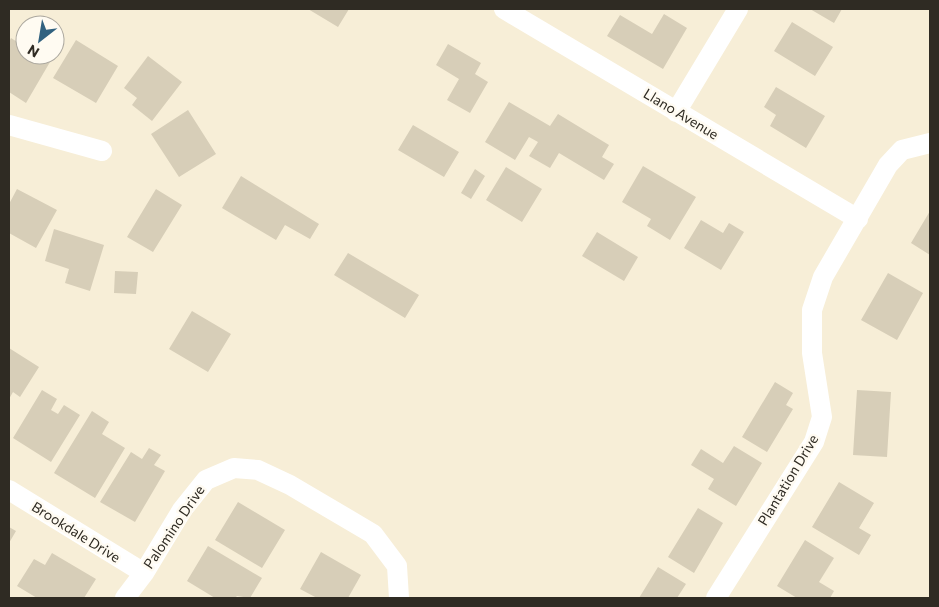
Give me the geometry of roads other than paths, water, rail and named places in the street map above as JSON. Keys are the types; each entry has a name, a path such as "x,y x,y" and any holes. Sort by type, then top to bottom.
{"street":[{"name":"Llano Avenue","path":"504,9 858,220"},
{"path":"676,112 738,9"},
{"path":"9,125 102,151"},
{"name":"Plantation Drive","path":"716,598 814,442 822,417 812,354 812,310 823,277 858,220 888,165 902,150 923,144"},
{"name":"Palomino Drive","path":"124,598 144,573 182,510 206,480 234,468 258,470 290,486 373,534 397,566 399,598"},
{"name":"Brookdale Drive","path":"9,490 144,573"}]}
